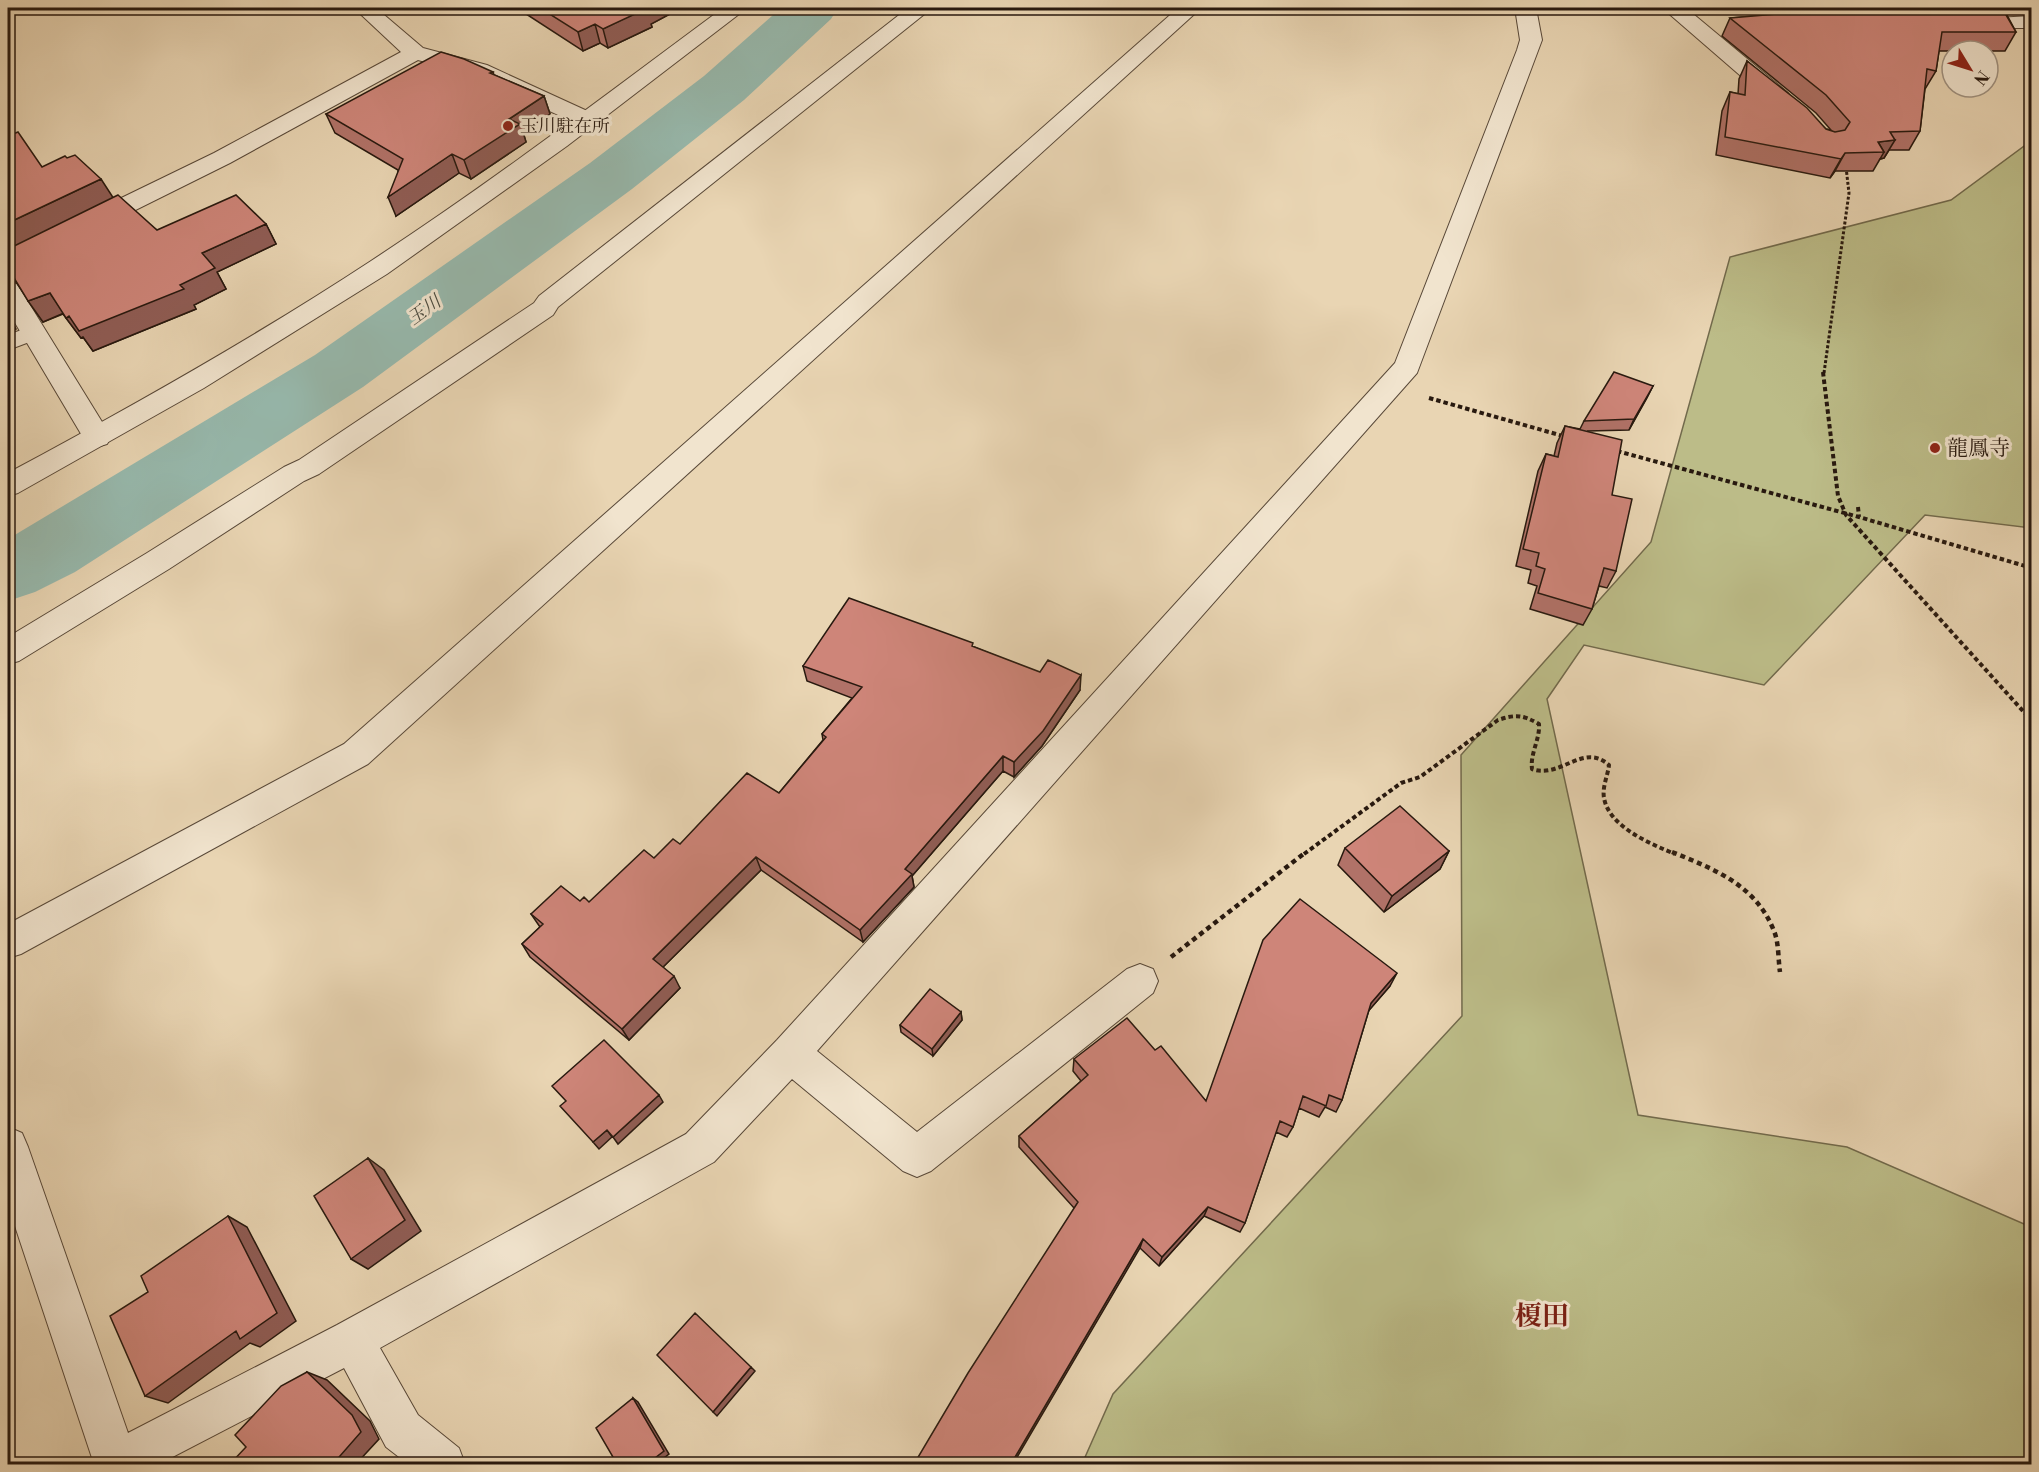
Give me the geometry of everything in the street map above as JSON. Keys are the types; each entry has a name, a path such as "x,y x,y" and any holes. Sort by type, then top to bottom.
{"street":[{"path":"364,8 415,53 479,70 588,120"},
{"path":"8,486 222,365 377,269 588,120 736,8"},
{"path":"8,652 70,616 294,474 309,467 544,309 549,302 921,8"},
{"path":"8,942 356,754 1190,8"},
{"path":"8,1147 114,1464 352,1340 700,1148 790,1053 1407,367 1528,50 1530,40 1526,8"},
{"path":"1674,8 1734,61 1798,112"},
{"path":"2003,23 2031,22"},
{"path":"8,263 222,158 415,53"},
{"path":"8,292 97,437"},
{"path":"790,1053 917,1157 1140,981"},
{"path":"352,1340 402,1431 442,1464"}],"lane":[{"path":"8,343 32,333"}],"path":[{"path":"8,12 25,8"},
{"path":"78,8 86,10 100,8"},
{"path":"1843,162 1848,170 1849,193 1823,369 1838,496 1846,515 2031,721"},
{"path":"1390,387 1572,438"},
{"path":"1606,448 1859,517 2031,568"},
{"path":"1858,507 1859,517"},
{"path":"1140,981 1287,866 1401,783 1420,777 1498,720 1513,715 1523,715 1539,724 1540,731 1530,761 1532,769 1540,774 1586,756 1597,757 1609,765 1604,799 1615,819 1626,831 1658,847 1715,868 1737,882 1760,904 1774,931 1780,972"}],"green space":[{"path":"2031,141 2031,528 1925,515 1764,685 1584,645 1547,699 1638,1115 1847,1147 2031,1227 2031,1464 1082,1464 1113,1394 1462,1016 1461,755 1651,542 1730,257 1951,200"}],"building":[{"path":"540,8 648,8 603,29 595,24 578,32"},
{"path":"1849,8 2002,8 2016,32 1942,32 1936,71 1927,69 1920,131 1890,132 1895,140 1878,142 1884,152 1845,153 1841,159 1725,137 1730,92 1745,95 1747,61 1807,108 1826,129 1835,132 1845,130 1850,122 1826,95 1730,18"},
{"path":"441,52 464,59 544,96 509,119 520,124 464,160 452,154 388,197 403,159 326,114"},
{"path":"18,132 42,167 65,156 67,158 75,155 101,179 8,223 8,136"},
{"path":"118,195 157,230 236,195 266,224 202,253 215,268 180,285 184,289 79,331 69,316 66,318 50,293 28,301 8,268 8,249"},
{"path":"1614,372 1653,386 1634,419 1584,421"},
{"path":"1565,426 1622,440 1612,495 1632,499 1616,571 1604,568 1592,609 1538,593 1545,569 1536,566 1539,553 1523,549 1546,454 1558,457"},
{"path":"849,598 973,643 972,646 1040,672 1048,660 1081,675 1043,731 1014,762 1003,756 905,869 912,874 860,930 756,857 653,959 674,976 622,1029 522,944 543,924 531,914 561,886 580,901 584,897 589,902 644,850 654,858 673,839 680,844 747,773 779,793 826,737 822,734 862,687 803,666"},
{"path":"1400,806 1449,851 1392,896 1345,848"},
{"path":"1300,899 1397,973 1371,1003 1342,1100 1329,1095 1326,1106 1303,1096 1293,1127 1280,1121 1245,1223 1208,1207 1162,1257 1143,1239 1011,1464 914,1464 968,1373 1078,1202 1019,1136 1088,1075 1074,1059 1127,1018 1155,1050 1161,1046 1206,1101 1263,940"},
{"path":"930,989 961,1012 932,1049 900,1025"},
{"path":"604,1040 659,1095 613,1137 607,1130 593,1142 560,1106 566,1101 552,1086"},
{"path":"368,1158 405,1220 351,1259 314,1196"},
{"path":"228,1216 277,1313 240,1339 236,1331 145,1396 110,1316 148,1292 141,1276"},
{"path":"695,1313 751,1367 713,1412 657,1355"},
{"path":"307,1372 352,1415 361,1432 333,1464 230,1464 246,1447 235,1435 281,1386"},
{"path":"633,1398 664,1451 647,1464 617,1464 596,1428"}],"waterway":[{"name":"玉川","path":"8,572 48,552 339,371 611,176 724,88 812,8"}],"place":[{"name":"玉川駐在所","path":"508,126"},
{"name":"龍鳳寺","path":"1935,448"}],"district":[{"name":"榎田","path":"1542,1316"}]}
